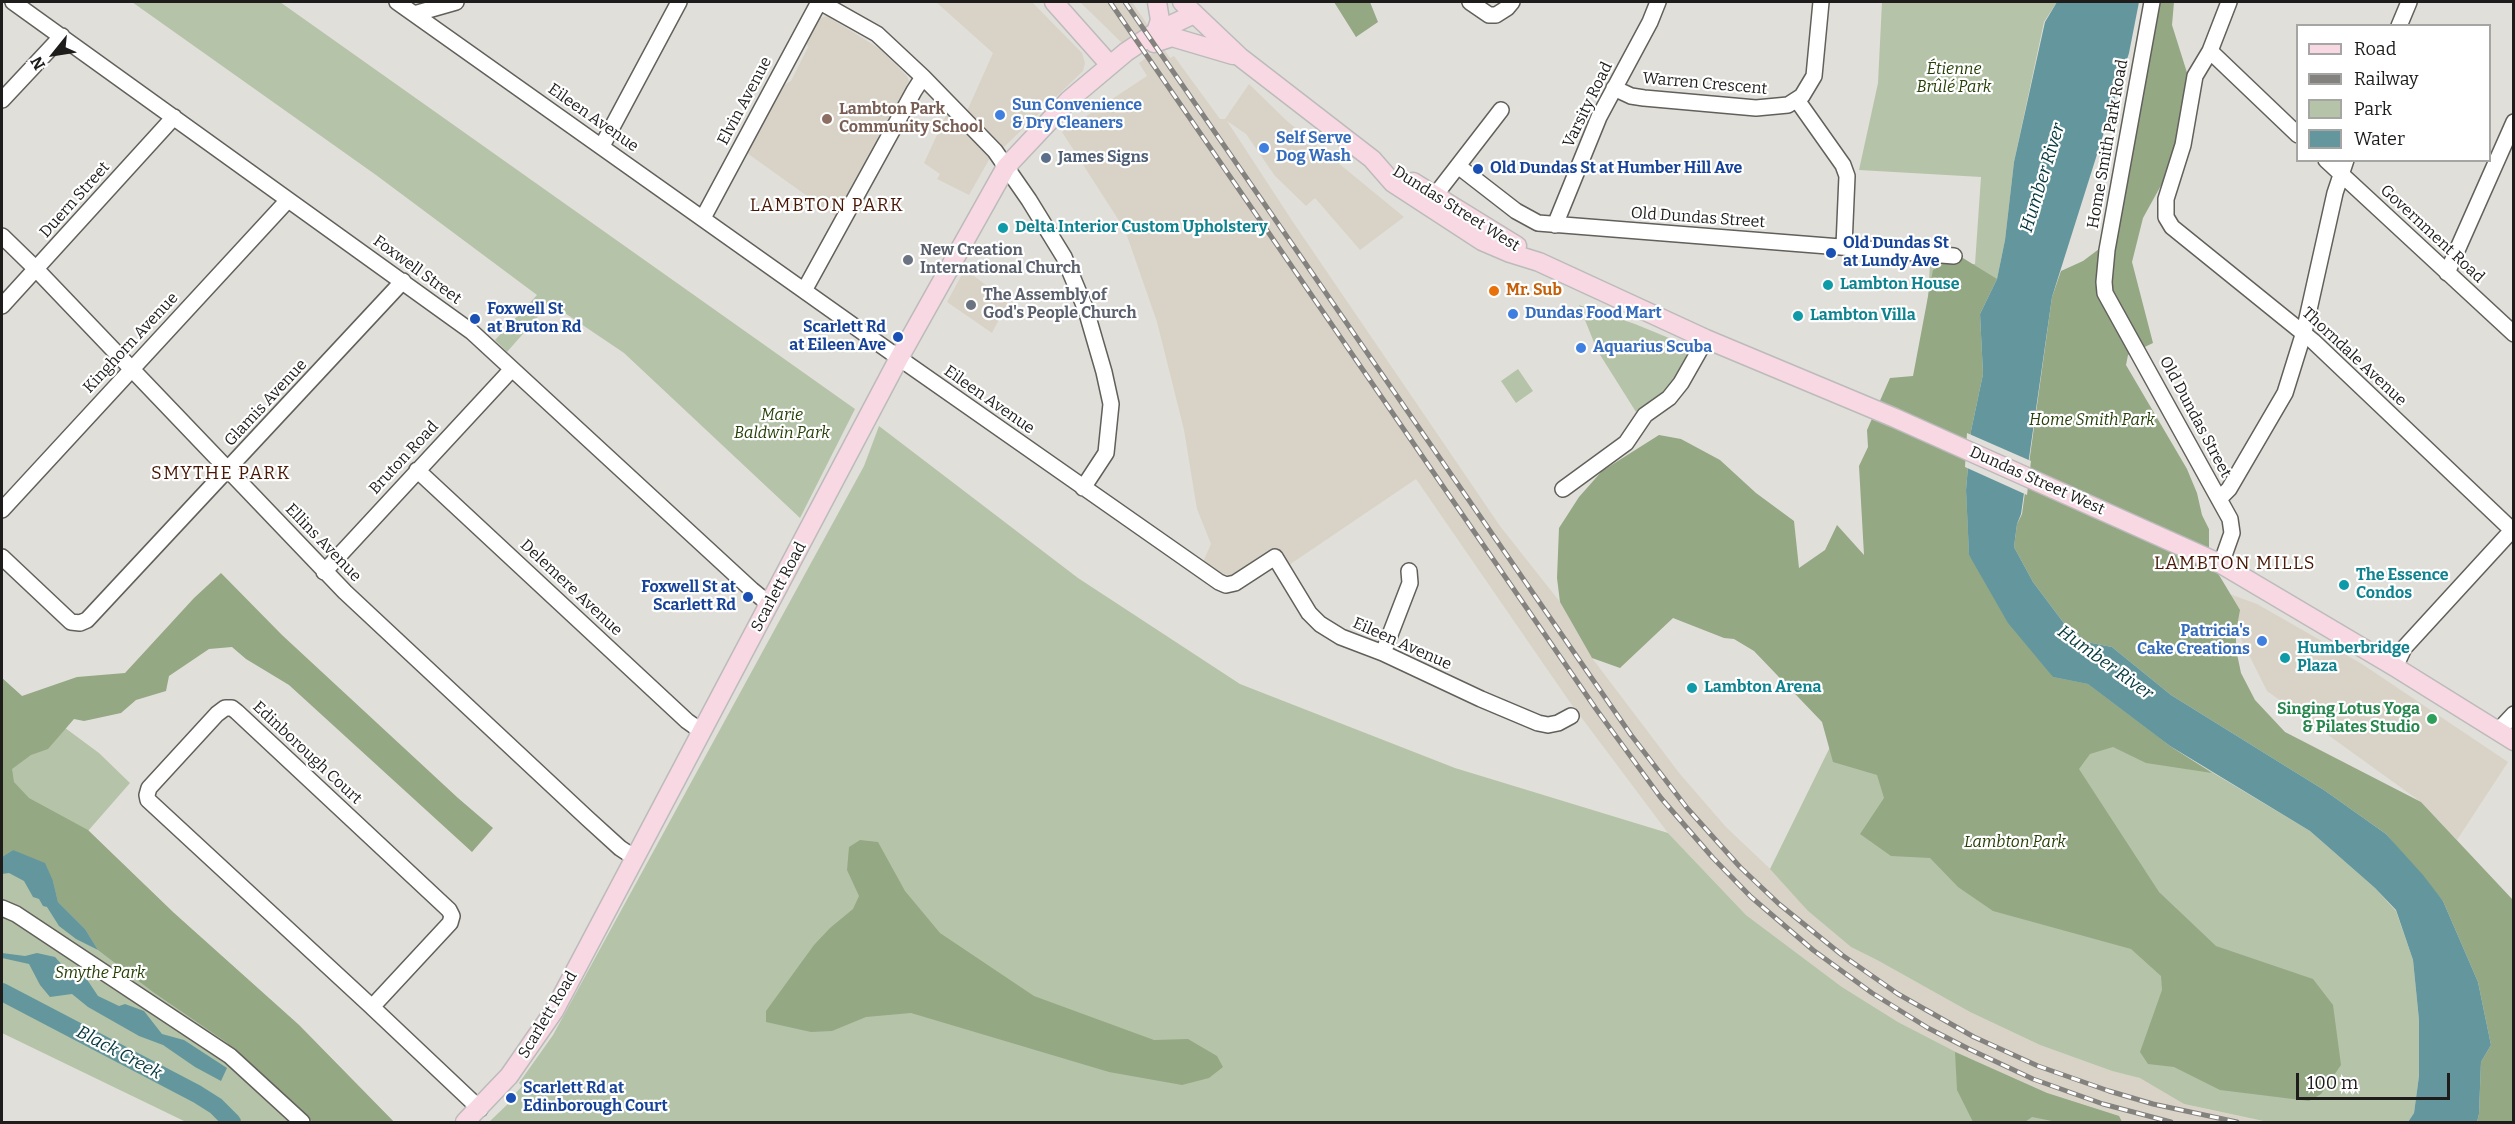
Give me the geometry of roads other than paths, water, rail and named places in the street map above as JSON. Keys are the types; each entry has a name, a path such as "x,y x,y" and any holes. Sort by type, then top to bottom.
{"main road":[{"path":"1054,2 1110,65"},
{"path":"1156,32 1160,20 1157,2"},
{"name":"Scarlett Road","path":"465,1122 480,1109 511,1074 541,1032 899,358 1006,167 1069,100 1126,52 1188,8"},
{"name":"Dundas Street West","path":"1188,8 1240,57 1372,159 1394,169 1432,203 1512,243 1539,262 1706,339 1895,418 2222,564 2506,736"},
{"name":"Scarlett Road","path":"1110,65 1130,59 1160,40 1172,37 1240,57"}],"street":[{"name":"Foxwell Street","path":"13,2 472,332 770,604"},
{"name":"Eileen Avenue","path":"397,2 1083,488 1226,585 1235,583 1275,557 1309,613 1320,624 1341,637 1383,653 1538,723 1548,725 1558,723 1571,716"},
{"path":"414,14 456,2"},
{"path":"602,147 679,2"},
{"path":"820,2 877,34 924,77 995,151 1064,257 1086,310 1111,404 1107,453 1083,488"},
{"name":"Elvin Avenue","path":"703,218 820,2"},
{"path":"1470,2 1489,15 1496,15 1512,2"},
{"name":"Varsity Road","path":"1555,225 1599,117 1650,22 1658,2"},
{"path":"1821,2 1816,68 1810,86 1797,100 1843,165 1847,176 1844,246"},
{"name":"Home Smith Park Road","path":"2105,293 2104,272 2107,250 2152,2"},
{"path":"2229,2 2210,51 2296,133"},
{"path":"2400,24 2409,2"},
{"path":"2,100 62,36"},
{"name":"Thorndale Avenue","path":"2210,51 2195,76 2183,145 2166,199 2166,217 2172,227 2304,332 2513,529"},
{"path":"805,289 914,91 924,77"},
{"name":"Warren Crescent","path":"1614,88 1631,96 1644,98 1756,108 1780,106 1797,100"},
{"path":"1432,203 1501,110"},
{"name":"Duern Street","path":"2,306 174,117"},
{"path":"2447,273 2514,122"},
{"name":"Old Dundas Street","path":"1458,166 1530,221 1555,225 1954,256"},
{"path":"2219,499 2229,489 2285,393 2304,332 2344,167"},
{"name":"Government Road","path":"2344,167 2447,273 2514,334"},
{"name":"Kinghorn Avenue","path":"2,510 288,200"},
{"name":"Ellins Avenue","path":"2,236 36,268 324,572 587,818 620,848 635,858"},
{"name":"Glamis Avenue","path":"2,556 71,622 80,624 87,620 403,281"},
{"name":"Old Dundas Street","path":"2105,293 2232,525 2232,533 2222,564"},
{"path":"1563,489 1626,443 1645,415 1669,398 1681,383 1706,339"},
{"name":"Bruton Road","path":"324,572 512,369"},
{"name":"Delemere Avenue","path":"417,470 678,713 702,731"},
{"path":"2395,667 2404,648 2513,529"},
{"path":"1383,653 1410,583 1409,571"},
{"name":"Edinborough Court","path":"372,1007 450,923 452,916 449,910 237,712 232,708 225,708 149,788 148,800 480,1109"},
{"path":"2506,736 2514,714"},
{"path":"2,908 16,914 230,1056 302,1122"}],"water":[{"name":"Humber River","path":"2057,2 2139,2 2129,53 2052,297 2021,514 2017,524 2014,547 2033,582 2066,626 2087,642 2112,647 2171,695 2324,790 2386,834 2423,875 2443,901 2478,982 2491,1045 2481,1062 2477,1122 2408,1122 2414,1113 2419,1076 2419,1020 2413,960 2396,910 2375,888 2310,831 2170,746 2088,684 2053,677 2008,623 1969,555 1966,490 1971,431 1983,374 1980,314 1997,279 2005,240 2014,162 2045,22"},
{"path":"13,850 45,863 53,881 58,902 85,929 98,950 76,939 59,926 47,907 43,906 39,899 33,897 24,881 9,873 2,874 2,857"},
{"path":"2,953 25,956 37,953 55,957 65,968 86,978 98,996 119,1006 125,1004 144,1011 162,1034 184,1040 227,1068 221,1081 195,1067 163,1045 139,1036 88,1007 72,994 50,997 40,985 29,964 2,958"}],"waterway":[{"name":"Black Creek","path":"2,992 197,1094 216,1106 232,1122"}],"railway":[{"path":"1110,2 1596,709 1661,798 1713,858 1751,897 1813,950 1872,993 1928,1028 2033,1079 2103,1104 2171,1122"},
{"path":"1125,2 1631,735 1687,808 1740,867 1779,904 1842,955 1898,994 1974,1037 2038,1066 2109,1091 2153,1104 2237,1122"}],"place":[{"name":"Sun Convenience & Dry Cleaners","path":"1000,115"},
{"name":"Lambton Park Community School","path":"827,119"},
{"name":"Self Serve Dog Wash","path":"1264,148"},
{"name":"James Signs","path":"1046,158"},
{"name":"Old Dundas St at Humber Hill Ave","path":"1478,169"},
{"name":"Delta Interior Custom Upholstery","path":"1003,228"},
{"name":"Old Dundas St at Lundy Ave","path":"1831,253"},
{"name":"New Creation International Church","path":"908,260"},
{"name":"Lambton House","path":"1828,285"},
{"name":"Mr. Sub","path":"1494,291"},
{"name":"The Assembly of God's People Church","path":"971,305"},
{"name":"Dundas Food Mart","path":"1513,314"},
{"name":"Lambton Villa","path":"1798,316"},
{"name":"Foxwell St at Bruton Rd","path":"475,319"},
{"name":"Scarlett Rd at Eileen Ave","path":"898,337"},
{"name":"Aquarius Scuba","path":"1581,348"},
{"name":"The Essence Condos","path":"2344,585"},
{"name":"Foxwell St at Scarlett Rd","path":"748,597"},
{"name":"Patricia's Cake Creations","path":"2262,641"},
{"name":"Humberbridge Plaza","path":"2285,658"},
{"name":"Lambton Arena","path":"1692,688"},
{"name":"Singing Lotus Yoga & Pilates Studio","path":"2432,719"},
{"name":"Scarlett Rd at Edinborough Court","path":"511,1098"}],"district":[{"name":"LAMBTON PARK","path":"827,206"},
{"name":"SMYTHE PARK","path":"221,474"},
{"name":"LAMBTON MILLS","path":"2235,564"}],"park label":[{"name":"Étienne Brûlé Park","path":"1954,79"},
{"name":"Home Smith Park","path":"2092,421"},
{"name":"Marie Baldwin Park","path":"782,425"},
{"name":"Lambton Park","path":"2015,843"},
{"name":"Smythe Park","path":"100,974"}]}
